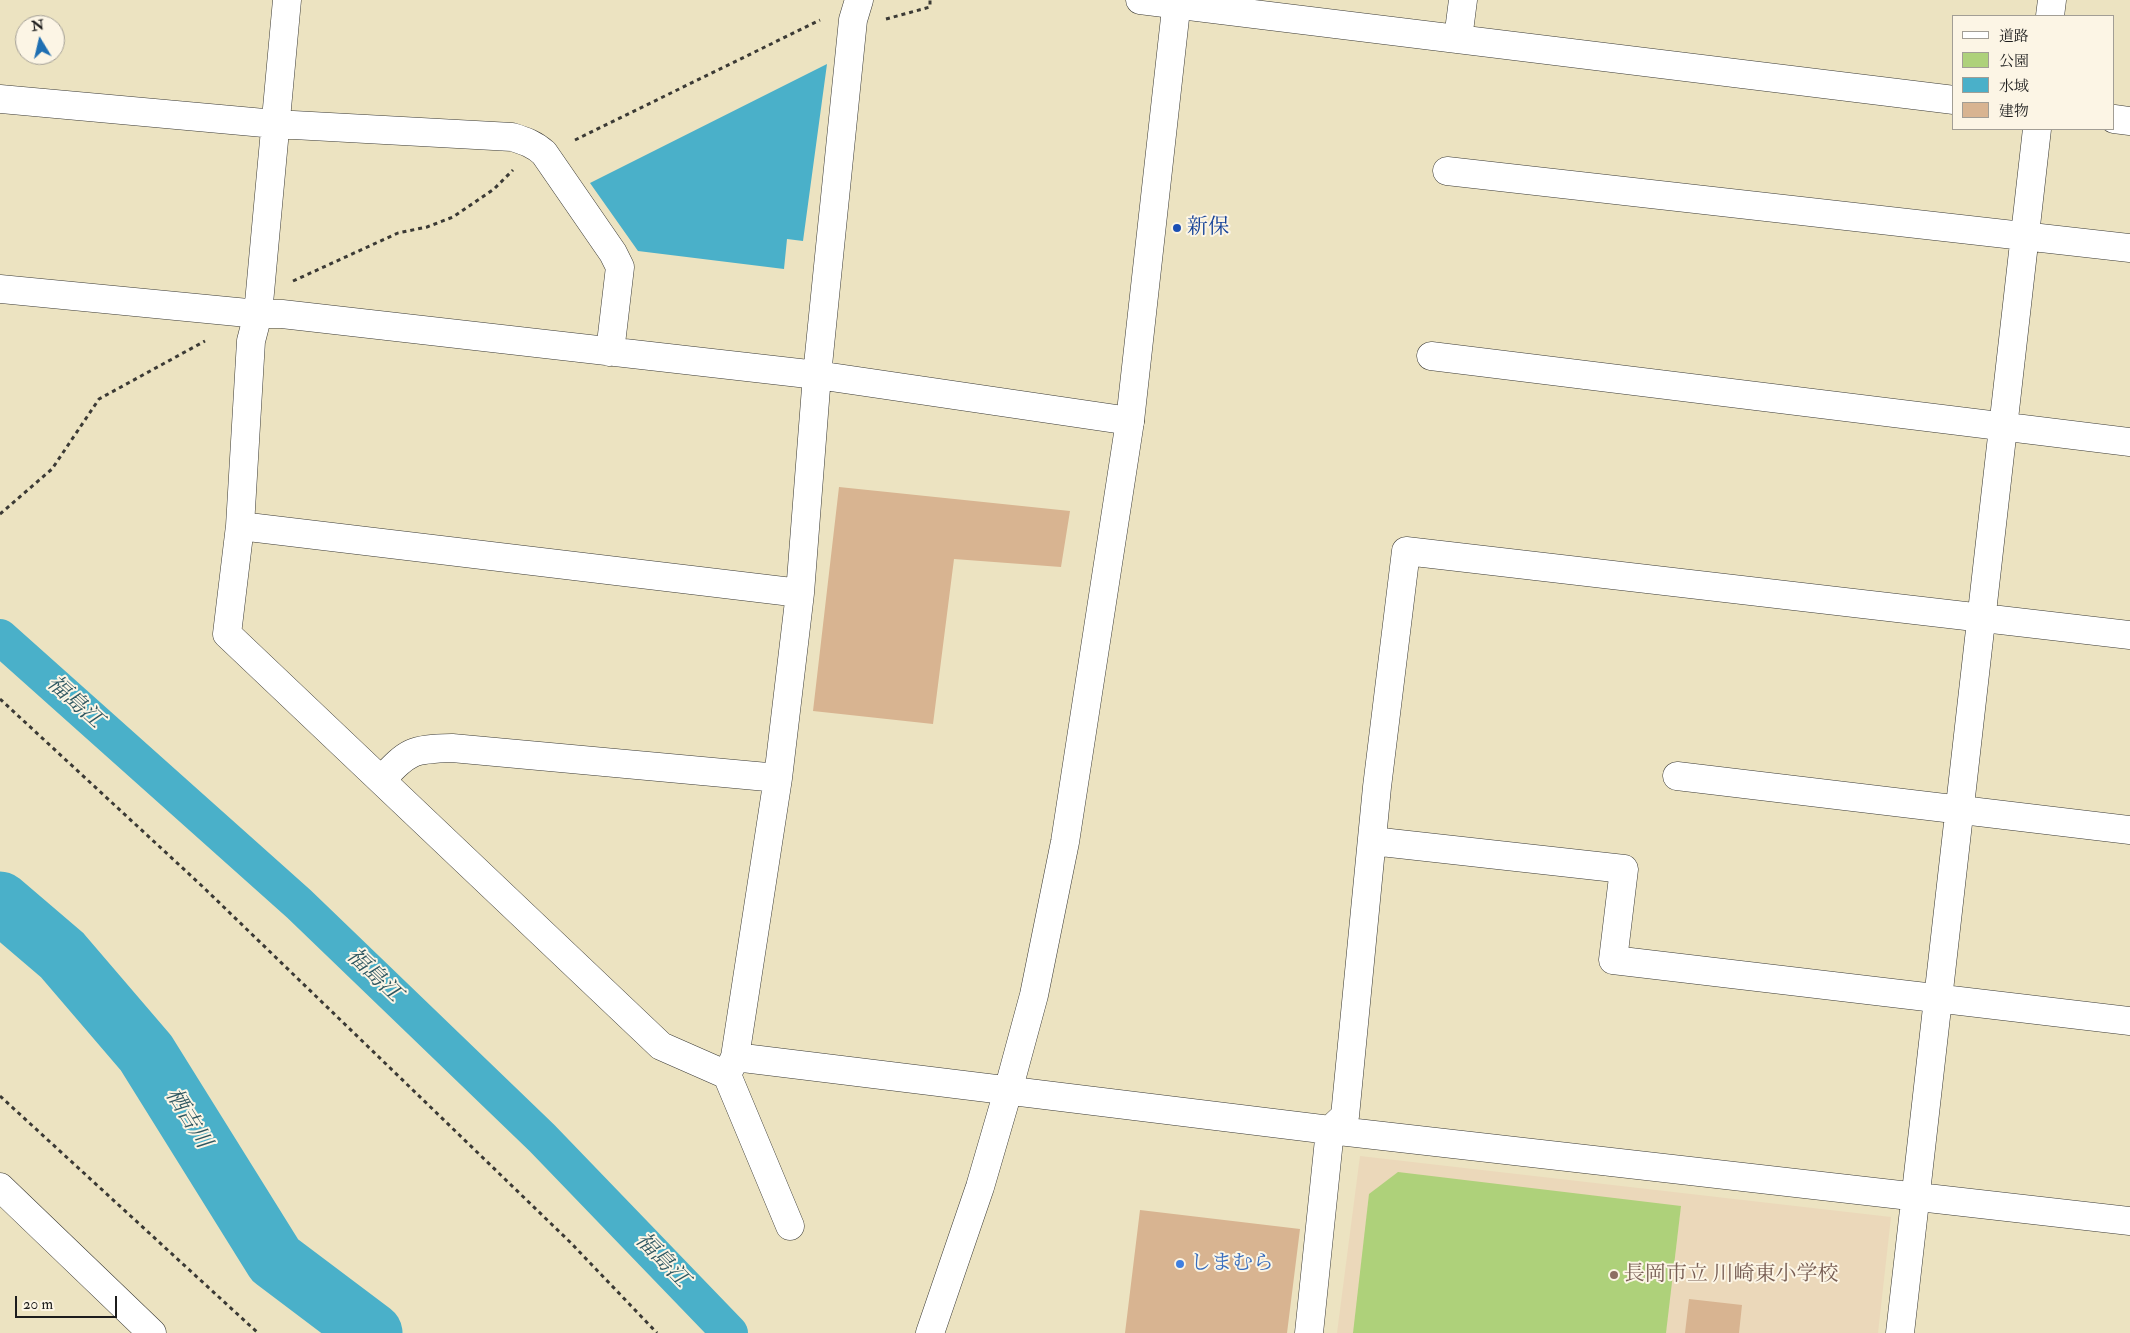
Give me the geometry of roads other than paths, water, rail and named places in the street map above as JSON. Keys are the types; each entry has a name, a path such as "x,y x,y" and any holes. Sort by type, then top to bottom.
{"street":[{"path":"288,0 258,314 251,341 240,526 227,634 662,1046 731,1066 1008,1092 2130,1221"},
{"path":"790,1226 731,1066 778,778 800,593 817,375 853,20 859,0"},
{"path":"1140,0 1177,2 1458,39 1952,100"},
{"path":"1458,39 1463,0"},
{"path":"2050,15 2052,0"},
{"path":"930,1333 980,1187 1008,1092 1034,994 1064,842 1130,421 1177,2"},
{"path":"0,99 275,124 512,137 536,146 544,153 613,253 620,267 610,352"},
{"path":"2115,119 2130,121"},
{"path":"1900,1333 1936,999 1960,810 2037,130"},
{"path":"1448,171 2130,248"},
{"path":"0,289 258,314 282,314 817,375 1130,421"},
{"path":"1431,356 2130,442"},
{"path":"240,526 800,593"},
{"path":"1309,1333 1330,1130 1345,1116 1372,841 1406,551 2130,635"},
{"path":"382,780 403,758 422,749 452,748 778,778"},
{"path":"1677,776 2130,830"},
{"path":"1372,841 1624,869 1613,960 2130,1021"},
{"path":"0,1187 152,1333"}],"water":[{"path":"827,64 803,241 787,239 784,269 638,251 590,183"}],"waterway":[{"name":"福島江","path":"0,637 299,904 542,1138 730,1333"},
{"name":"栖吉川","path":"0,902 62,955 146,1053 275,1260 372,1333"}],"place":[{"name":"新保","path":"1177,228"},
{"name":"しまむら","path":"1180,1264"},
{"name":"長岡市立 川崎東小学校","path":"1614,1275"}]}
